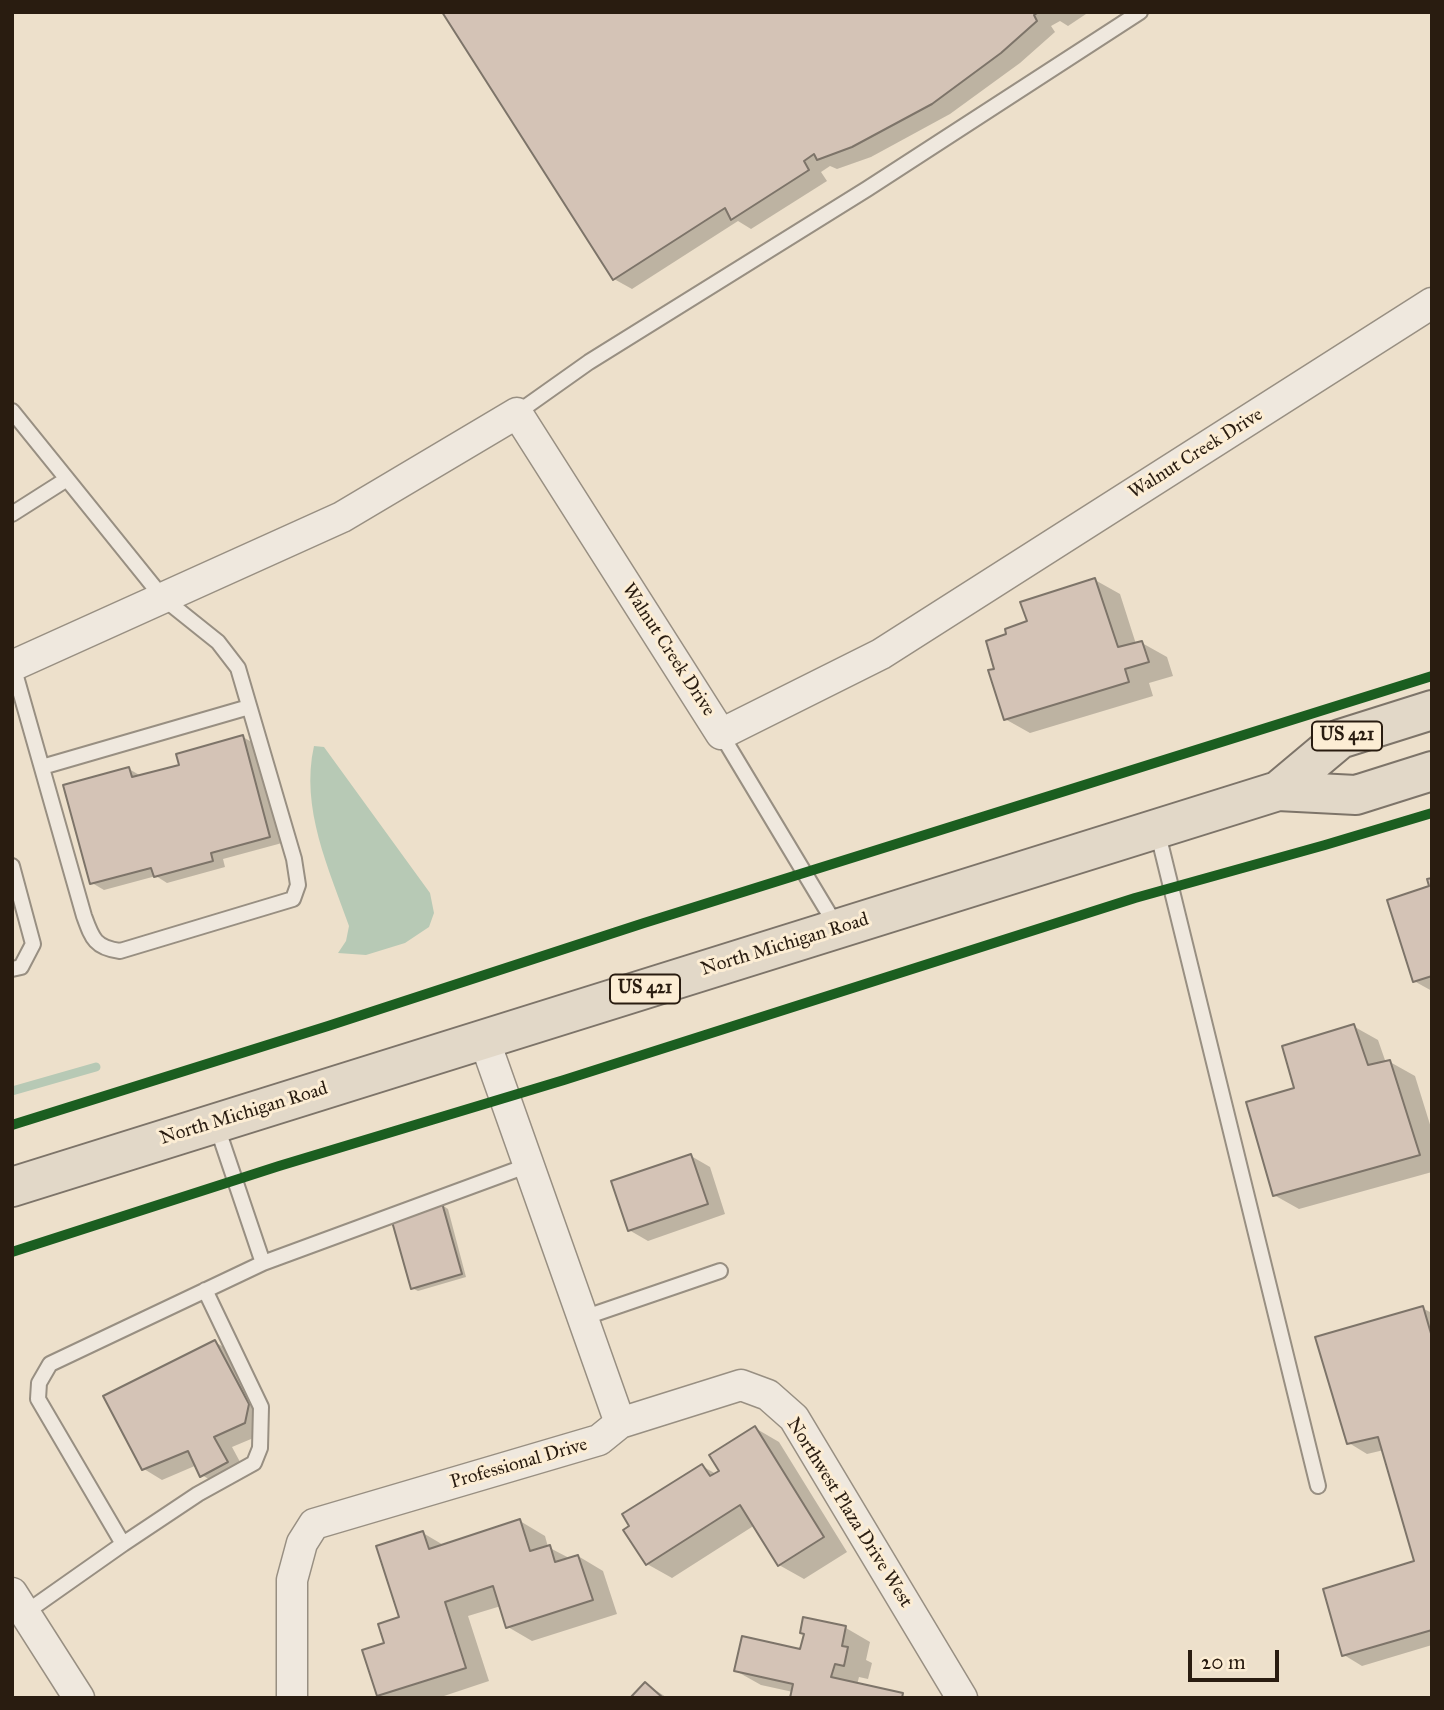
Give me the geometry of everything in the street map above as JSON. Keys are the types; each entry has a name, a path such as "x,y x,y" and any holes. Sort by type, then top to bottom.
{"main road":[{"name":"North Michigan Road","path":"1278,791 1340,739 1432,710"},
{"name":"North Michigan Road","path":"12,1187 1278,791 1356,795 1432,771"}],"street":[{"name":"Walnut Creek Drive","path":"517,413 721,734 881,654 1429,311"},
{"path":"13,666 342,517 517,413"},
{"path":"484,1039 620,1423"},
{"name":"Northwest Plaza Drive West","path":"620,1423 741,1385 768,1395 794,1419 962,1698"},
{"name":"Professional Drive","path":"292,1698 292,1580 302,1543 314,1524 599,1440 620,1423"},
{"path":"17,1606 79,1698"}],"lane":[{"path":"517,413 589,362 867,188 1140,12"},
{"path":"12,411 163,598 218,642 238,668 294,859 298,886 293,899 120,951 98,945 89,932 13,666"},
{"path":"12,514 67,479"},
{"path":"42,767 249,707"},
{"path":"721,734 838,929"},
{"path":"1157,828 1318,1486"},
{"path":"12,866 33,944 21,967 12,969"},
{"path":"216,1123 263,1263"},
{"path":"123,1544 38,1399 39,1383 50,1364 263,1263 528,1165"},
{"path":"583,1318 720,1271"},
{"path":"17,1606 123,1544 198,1494 254,1463 260,1448 261,1407 205,1290"}],"shaded area":[{"path":"314,746 324,747 430,893 434,913 429,927 405,943 366,955 338,953 346,941 349,926 325,860 314,815 311,769"}],"building":[{"path":"442,12 1039,12 1034,15 1037,21 1001,53 932,104 852,147 817,160 814,154 804,161 809,170 731,220 725,208 613,280"},
{"path":"1095,578 1118,647 1142,641 1149,662 1125,669 1129,682 1004,720 988,670 994,669 986,641 1006,634 1005,629 1027,621 1020,602"},
{"path":"243,735 270,837 211,853 213,861 154,877 151,868 90,884 63,785 129,767 132,777 179,765 176,754"},
{"path":"1432,878 1432,976 1413,982 1387,900 1429,886 1427,879"},
{"path":"1354,1024 1368,1065 1390,1060 1420,1155 1273,1196 1246,1102 1294,1088 1282,1046"},
{"path":"691,1154 708,1204 628,1231 611,1181"},
{"path":"442,1203 462,1274 411,1289 391,1218"},
{"path":"1423,1306 1432,1337 1432,1630 1342,1656 1323,1589 1414,1561 1378,1437 1347,1444 1315,1337"},
{"path":"215,1340 249,1404 245,1423 214,1437 228,1462 200,1477 188,1451 142,1470 103,1396"},
{"path":"755,1426 824,1537 778,1566 740,1505 646,1565 623,1530 629,1526 622,1514 702,1464 710,1476 719,1471 709,1455"},
{"path":"520,1519 530,1551 550,1545 555,1562 578,1555 593,1600 506,1628 493,1586 445,1602 466,1668 377,1696 362,1650 384,1643 378,1624 399,1617 376,1546 423,1531 429,1549"},
{"path":"803,1617 846,1626 842,1646 848,1647 844,1666 835,1664 831,1677 903,1693 902,1698 790,1698 793,1684 734,1671 742,1636 800,1649 804,1634 800,1633"},
{"path":"645,1682 663,1698 630,1698"}],"waterway":[{"path":"12,1091 96,1067"}],"cycle path":[{"path":"12,1125 1432,676"},
{"path":"12,1252 1135,898 1432,813"}]}
